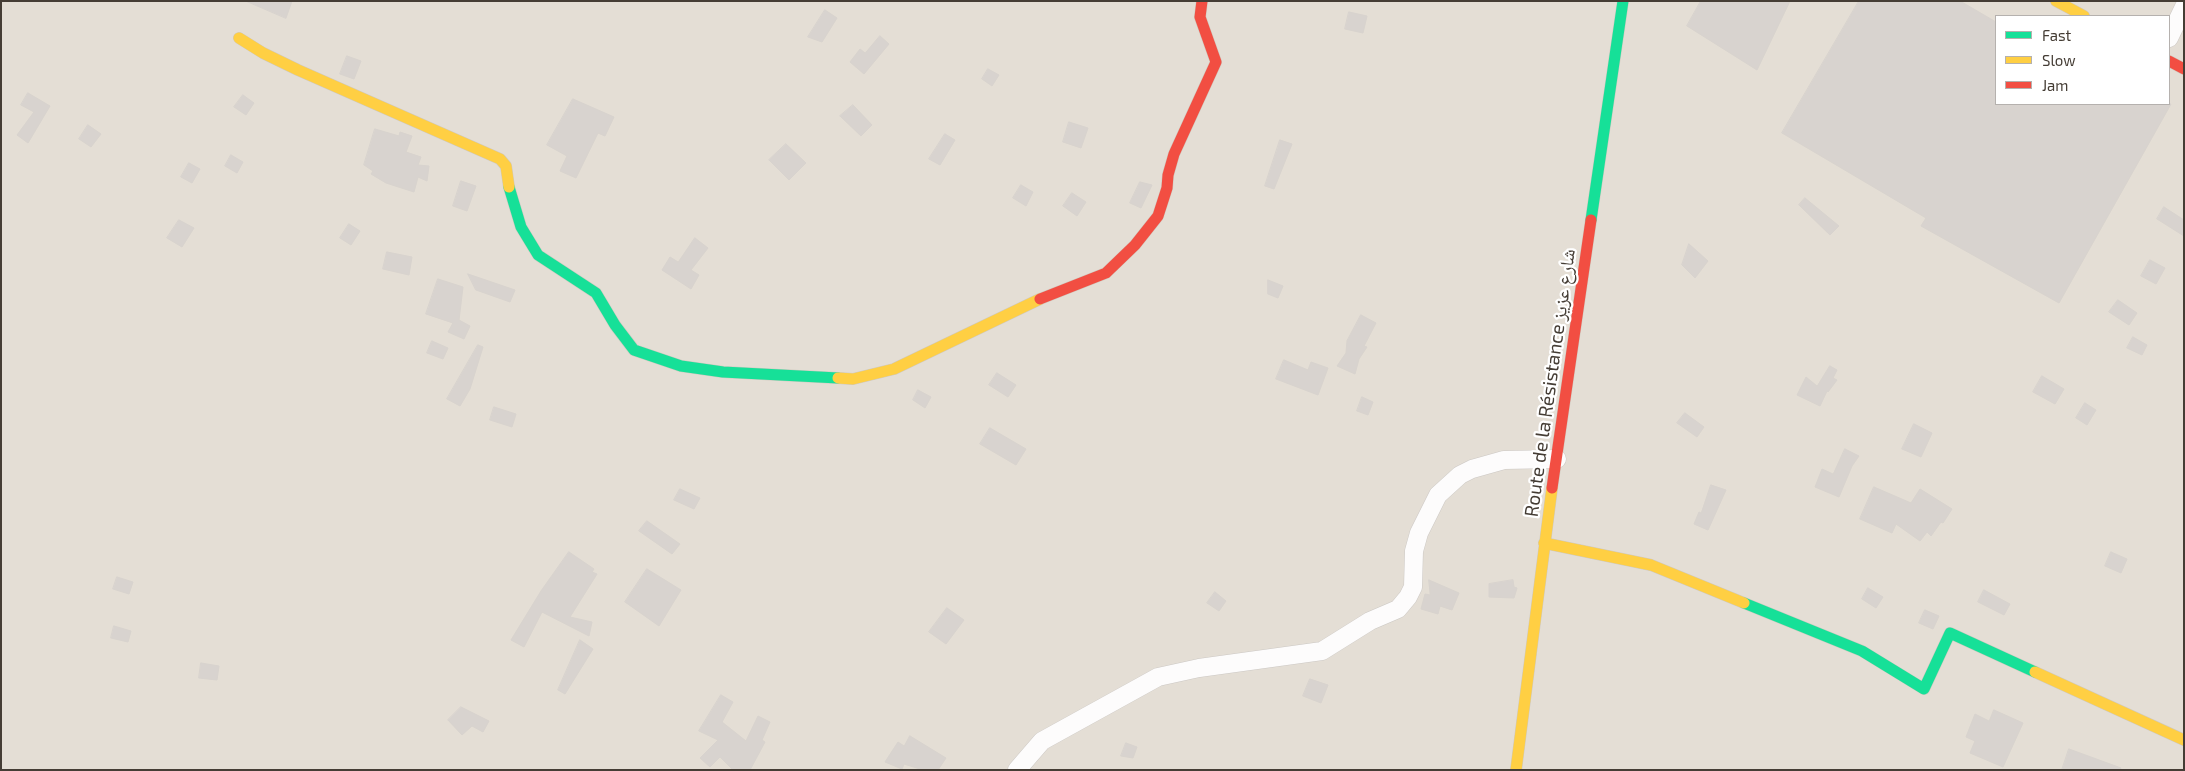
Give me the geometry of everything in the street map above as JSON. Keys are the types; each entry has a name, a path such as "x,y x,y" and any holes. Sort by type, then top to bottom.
{"main road":[{"path":"239,38 263,54 500,159 506,166 510,194 521,227 538,254 596,293 614,324 634,350 681,366 723,372 853,379 894,369 1024,305 1106,273 1135,245 1158,216 1167,188 1168,175 1174,154 1216,62 1216,52 1209,36 1200,24 1198,8 1202,1"},
{"name":"Route de la Résistance شارع عزيز","path":"1516,770 1544,543 1623,1"},
{"path":"2056,1 2082,15"},
{"path":"2170,62 2184,69"},
{"path":"1544,543 1651,565 1862,651 1924,689 1950,632 2184,740"}],"street":[{"path":"2170,36 2184,7"},
{"path":"1017,770 1042,741 1158,677 1199,668 1322,651 1370,621 1398,609 1408,597 1413,586 1414,551 1419,533 1438,495 1460,475 1472,469 1504,460 1557,459"}],"shaded area":[{"path":"1,1 2184,1 2184,770 1,770"}],"building":[{"path":"246,1 292,1 286,18"},
{"path":"1701,1 1790,1 1757,70 1687,26"},
{"path":"1859,1 1960,1 1995,21 1995,105 2171,104 2059,303 1921,226 1926,218 1782,133"},
{"path":"825,10 837,18 822,42 808,37"},
{"path":"1349,12 1367,16 1363,33 1345,29"},
{"path":"880,36 889,44 864,74 850,62 860,49 865,53"},
{"path":"347,56 361,61 354,79 340,74"},
{"path":"988,69 999,75 992,86 982,79"},
{"path":"28,93 50,106 28,143 17,135 34,112 21,105"},
{"path":"243,95 254,103 246,115 234,107"},
{"path":"573,99 614,117 605,136 598,133 576,178 560,171 567,156 547,145"},
{"path":"853,105 872,125 861,136 840,116"},
{"path":"1069,122 1088,128 1081,148 1063,142"},
{"path":"88,125 101,134 91,147 79,139"},
{"path":"375,129 399,136 400,132 412,136 406,152 421,157 418,165 429,166 427,181 418,177 414,192 386,183 371,174 373,171 364,165"},
{"path":"945,134 955,140 940,165 929,159"},
{"path":"1280,140 1292,144 1274,189 1265,186"},
{"path":"786,144 806,163 789,180 769,160"},
{"path":"231,155 243,162 237,173 225,166"},
{"path":"189,163 200,169 192,183 181,177"},
{"path":"461,181 476,186 467,211 453,206"},
{"path":"1140,182 1152,185 1141,208 1130,203"},
{"path":"1021,185 1033,192 1026,206 1013,198"},
{"path":"1072,193 1086,202 1077,216 1063,206"},
{"path":"1805,198 1839,226 1830,235 1799,205"},
{"path":"2164,207 2184,220 2184,236 2157,219"},
{"path":"179,220 194,228 182,247 167,238"},
{"path":"349,224 360,231 351,245 340,238"},
{"path":"695,238 708,248 691,270 699,275 691,289 662,270 670,257 678,262"},
{"path":"1689,244 1708,261 1695,278 1682,265"},
{"path":"387,252 412,257 409,275 383,269"},
{"path":"2150,260 2165,268 2156,284 2141,276"},
{"path":"468,274 515,290 510,302 476,290"},
{"path":"438,279 463,287 459,320 470,326 464,339 448,332 453,323 426,314"},
{"path":"1268,280 1283,286 1278,298 1268,294"},
{"path":"2118,300 2137,313 2129,325 2109,312"},
{"path":"1361,315 1376,323 1364,346 1367,347 1359,359 1355,374 1337,366 1346,353 1347,341"},
{"path":"2133,337 2147,345 2142,355 2127,348"},
{"path":"432,341 448,348 443,359 427,353"},
{"path":"478,345 483,347 470,389 460,406 447,399"},
{"path":"1284,360 1308,370 1311,362 1328,368 1318,395 1276,379"},
{"path":"1830,366 1837,370 1833,378 1837,380 1827,391 1820,406 1797,395 1806,377 1817,386"},
{"path":"997,373 1016,385 1008,397 989,385"},
{"path":"2042,376 2064,389 2055,404 2033,392"},
{"path":"918,390 931,397 925,408 913,400"},
{"path":"1362,397 1373,402 1368,415 1357,411"},
{"path":"2085,403 2096,410 2087,425 2076,418"},
{"path":"494,407 516,414 512,427 490,420"},
{"path":"1685,413 1704,427 1697,437 1677,423"},
{"path":"1914,424 1932,433 1921,457 1902,449"},
{"path":"990,428 1026,449 1016,465 980,444"},
{"path":"1845,449 1859,456 1852,466 1839,497 1815,487 1822,469 1833,474"},
{"path":"1711,485 1726,490 1708,530 1694,524 1699,512 1701,513"},
{"path":"1874,487 1911,503 1920,489 1952,509 1931,536 1927,532 1920,541 1896,524 1892,533 1860,519"},
{"path":"680,489 700,498 694,509 674,500"},
{"path":"647,521 680,544 672,554 639,531"},
{"path":"569,552 594,569 592,572 597,574 570,617 592,622 589,636 542,612 524,647 511,640 541,591"},
{"path":"2111,552 2127,559 2121,573 2105,566"},
{"path":"647,569 681,590 659,626 625,602"},
{"path":"117,577 133,582 129,594 113,589"},
{"path":"1429,580 1459,593 1452,610 1440,606 1438,614 1421,609 1425,594 1430,595"},
{"path":"1513,580 1514,587 1517,588 1514,598 1489,597 1489,584"},
{"path":"1868,588 1883,597 1876,608 1862,599"},
{"path":"1984,590 2010,604 2004,615 1978,602"},
{"path":"1215,592 1226,601 1219,611 1207,603"},
{"path":"947,608 964,620 946,644 929,632"},
{"path":"1925,610 1939,616 1933,629 1919,623"},
{"path":"114,626 131,631 128,642 111,638"},
{"path":"580,640 593,649 565,694 558,690"},
{"path":"201,663 219,666 217,680 199,678"},
{"path":"1310,679 1328,685 1321,703 1303,696"},
{"path":"721,695 733,702 722,722 746,741 758,716 770,722 762,740 765,742 750,770 733,770 720,757 710,767 700,758 718,740 699,731"},
{"path":"461,707 489,721 483,732 472,726 462,735 448,720"},
{"path":"1994,710 2023,723 2003,767 1970,753 1975,741 1966,737 1975,714 1989,721"},
{"path":"910,736 946,758 938,770 923,770 904,764 902,769 885,762 898,742 904,746"},
{"path":"1126,743 1137,747 1133,758 1121,756"},
{"path":"2069,749 2121,768 2120,770 2062,770"}],"traffic: fast":[{"path":"1591,220 1623,1"},
{"path":"509,187 521,227 538,255 596,293 615,325 634,350 681,366 723,372 838,378"},
{"path":"1744,603 1862,651 1924,689 1950,633 2035,672"}],"traffic: slow":[{"path":"2056,1 2082,15"},
{"path":"239,38 263,53 298,70 500,159 506,166 509,187"},
{"path":"838,378 853,379 894,369 1040,299"},
{"path":"1516,770 1552,488"},
{"path":"1544,543 1651,565 1744,603"},
{"path":"2035,672 2184,740"}],"traffic: jam":[{"path":"1040,299 1106,273 1135,245 1158,216 1167,188 1168,175 1174,154 1216,62 1200,17 1202,1"},
{"path":"2170,62 2184,69"},
{"path":"1552,488 1591,220"}]}
